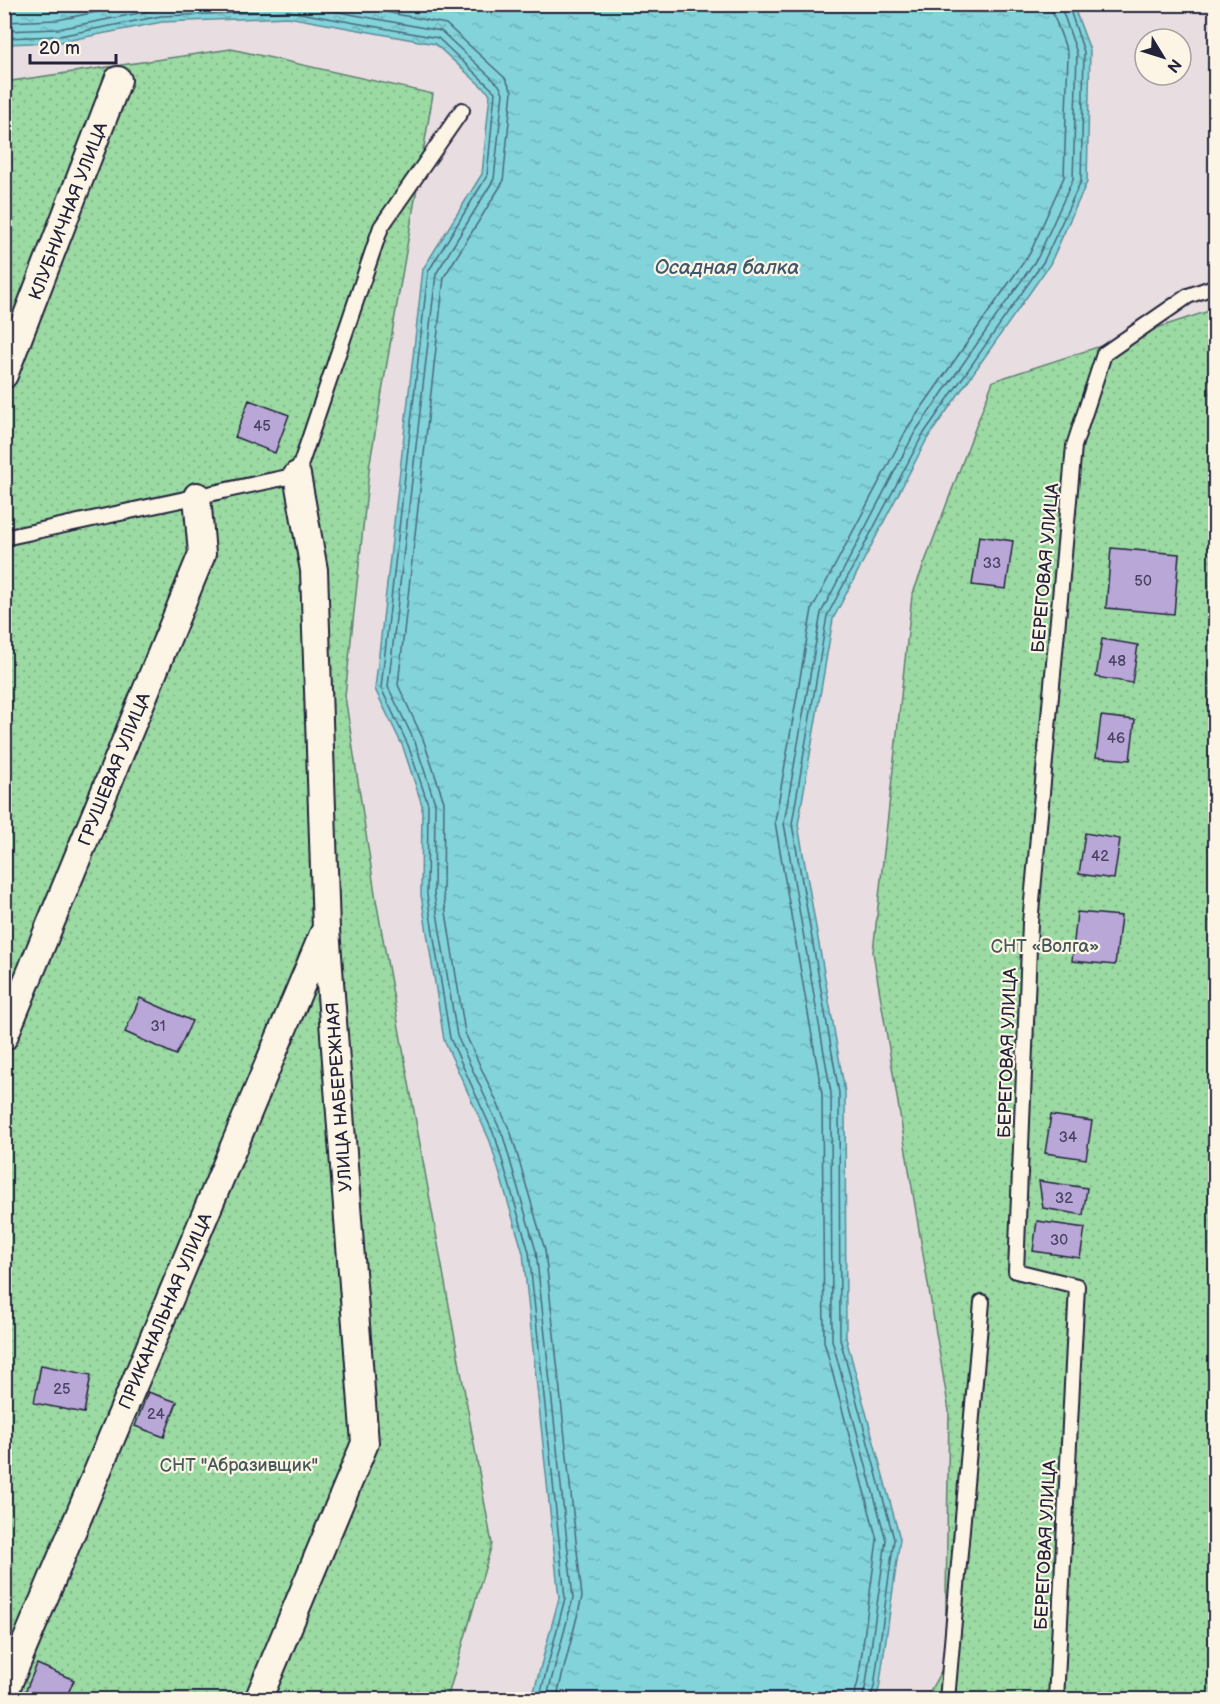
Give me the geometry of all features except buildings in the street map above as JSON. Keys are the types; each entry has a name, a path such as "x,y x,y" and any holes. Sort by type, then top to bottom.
{"street":[{"name":"КЛУБНИЧНАЯ УЛИЦА","path":"4,375 118,80"},
{"name":"УЛИЦА НАБЕРЕЖНАЯ","path":"258,1700 365,1443 326,928 314,570 297,475"},
{"name":"ГРУШЕВАЯ УЛИЦА","path":"4,1037 202,554 198,496"},
{"name":"ПРИКАНАЛЬНАЯ УЛИЦА","path":"4,1694 326,928"}],"lane":[{"path":"4,538 297,475 381,227 462,110"},
{"name":"БЕРЕГОВАЯ УЛИЦА","path":"1056,1700 1077,1286 1016,1271 1030,922 1074,446 1104,354 1188,296 1215,286"},
{"path":"947,1700 982,1302"}],"green space":[{"name":"СНТ \"Абразивщик\"","path":"231,49 433,94 370,462 345,696 376,900 492,1544 447,1699 5,1700 5,82"},
{"name":"СНТ «Волга»","path":"1215,309 1215,1699 925,1700 945,1664 949,1411 873,952 912,596 993,381"}],"water":[{"name":"Осадная балка","path":"4,5 1073,5 1090,50 1087,182 1050,264 927,439 833,619 798,825 845,1092 846,1338 900,1539 879,1689 875,1699 532,1699 559,1598 523,1253 490,1141 444,1040 421,895 422,805 403,747 375,689 423,269 482,174 490,94 435,44 288,17 162,22 60,42 5,44"}]}
